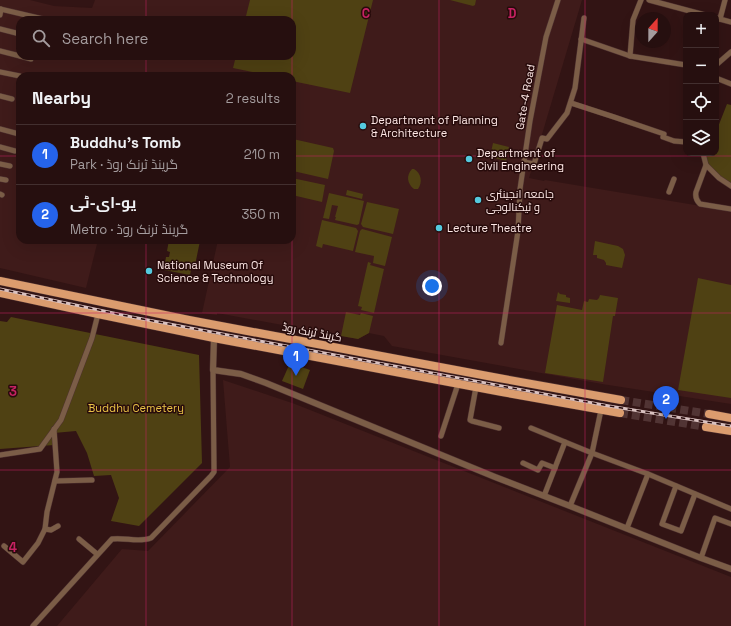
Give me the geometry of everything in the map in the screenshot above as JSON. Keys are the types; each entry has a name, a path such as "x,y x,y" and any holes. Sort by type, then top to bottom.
{"main road":[{"name":"گرینڈ ٹرنک روڈ","path":"0,281 189,320 621,400"},
{"path":"0,293 214,338 620,413"},
{"path":"502,392 505,379"},
{"path":"708,414 731,418"},
{"path":"706,427 731,431"}],"street":[{"name":"Gate-4 Road","path":"501,343 518,231 520,196 530,121 546,37 558,0"},
{"path":"630,56 633,20 640,0"},
{"path":"649,0 694,12"},
{"path":"719,15 725,0"},
{"path":"0,15 1,9 30,16"},
{"path":"524,162 534,164 542,138 546,138 567,113 575,88 584,18"},
{"path":"719,18 731,22"},
{"path":"0,29 16,33"},
{"path":"581,39 630,56 683,65"},
{"path":"0,51 16,55"},
{"path":"719,62 731,52"},
{"path":"0,72 16,75"},
{"path":"719,79 731,84"},
{"path":"0,96 12,99"},
{"path":"570,103 614,116 664,134 663,137 674,141 683,142"},
{"path":"0,129 16,133"},
{"path":"0,148 15,151"},
{"path":"704,156 706,165 695,196 697,201 700,204 731,209"},
{"path":"0,164 10,166"},
{"path":"706,165 719,178 731,186"},
{"path":"669,192 674,178"},
{"path":"0,179 6,180"},
{"path":"0,455 40,449 54,430 60,420 92,338 98,314"},
{"path":"33,626 112,539 142,540 151,538 214,472 214,338"},
{"path":"213,370 241,374 266,383 495,477 731,569"},
{"path":"441,436 458,384"},
{"path":"476,387 470,420 499,428"},
{"path":"570,506 592,453 601,410"},
{"path":"531,428 648,474 731,509"},
{"path":"4,546 23,562 38,543 44,529 57,472 54,430"},
{"path":"544,496 565,442"},
{"path":"523,463 538,470 542,463 555,468"},
{"path":"627,528 648,474"},
{"path":"55,481 92,480"},
{"path":"676,486 662,524 681,531 695,494"},
{"path":"701,558 715,518 731,524"},
{"path":"44,529 51,530 58,526"},
{"path":"79,539 97,554"}],"shaded area":[{"name":"جامعہ انجینئری و ٹیکنالوجی","path":"0,0 30,0 54,6 92,8 95,0 582,0 529,178 731,211 731,404 602,384 392,346 384,336 369,333 358,339 217,313 217,315 202,313 217,244 296,244 296,72 16,72 16,244 97,244 86,288 0,268"},
{"path":"223,380 295,404 731,577 731,626 57,626 122,549 148,551 230,467"}],"green space":[{"path":"250,0 373,0 350,93 296,82 296,72 252,72 233,68 235,60 296,60 296,16 246,16"},
{"path":"450,0 476,0 475,5 473,6"},
{"path":"727,104 731,105 731,186 706,165 704,156 719,156 719,124"},
{"path":"296,140 333,148 334,151 328,179 296,172"},
{"path":"493,143 509,147 506,161 490,157"},
{"path":"412,169 418,173 420,178 420,186 418,189 414,189 410,185 408,179"},
{"path":"296,179 325,185 322,202 296,196"},
{"path":"347,190 363,194 362,199 346,195"},
{"path":"329,193 364,201 359,224 357,225 335,220 338,206 332,205 329,219 323,218"},
{"path":"367,202 399,209 393,234 363,227 361,224"},
{"path":"322,220 356,228 358,231 353,251 323,244 322,248 316,246"},
{"path":"362,229 392,237 385,266 373,263 374,256 355,252 360,231"},
{"path":"595,241 618,246 623,249 625,255 622,268 606,265 604,260 597,258 597,255 593,255"},
{"path":"168,244 199,244 194,270 191,270 190,275 164,270 166,257 169,257 170,252 167,251"},
{"path":"368,262 371,263 370,265 384,269 374,313 361,310 362,307 358,306"},
{"path":"698,278 731,285 731,398 678,390"},
{"path":"558,292 570,298 570,303 556,301"},
{"path":"600,295 618,298 615,316 613,316 603,382 545,373 557,305 582,310 584,301 588,302 589,299 597,300"},
{"path":"346,312 360,315 361,313 373,316 369,333 358,339 341,336"},
{"name":"Buddhu Cemetery","path":"11,317 199,355 202,463 139,526 111,521 119,498 111,475 94,476 87,453 76,431 54,433 54,445 0,449 0,321 7,322"},
{"path":"290,363 310,370 303,389 282,381"}],"tunnel":[{"path":"621,400 709,414"},
{"path":"620,413 706,427"}],"railway":[{"path":"0,289 132,317 265,342 609,406 731,426"}],"place":[{"name":"Department of Planning & Architecture","path":"363,126"},
{"name":"Department of Civil Engineering","path":"469,159"},
{"name":"جامعہ انجینئری و ٹیکنالوجی","path":"478,200"},
{"name":"Lecture Theatre","path":"439,228"},
{"name":"National Museum Of Science & Technology","path":"149,271"},
{"name":"Buddhu's Tomb","path":"296,376"},
{"name":"یو-ای-ٹی","path":"666,419"}]}
